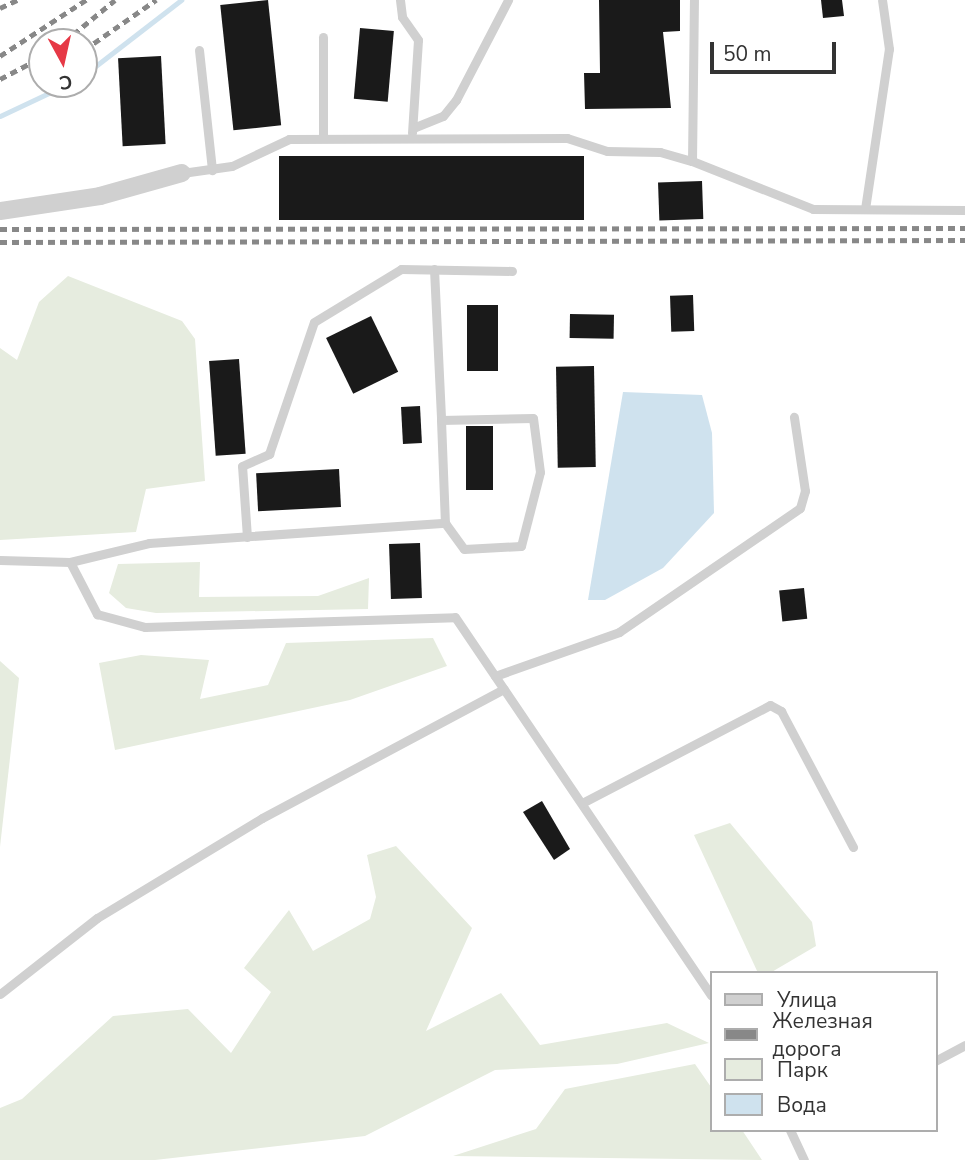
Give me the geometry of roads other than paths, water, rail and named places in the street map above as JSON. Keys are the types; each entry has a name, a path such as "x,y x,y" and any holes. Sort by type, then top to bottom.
{"street":[{"path":"0,211 100,196 182,173"}],"lane":[{"path":"400,0 402,17 418,40 412,133"},
{"path":"412,133 443,116 456,100 509,0"},
{"path":"692,161 694,0"},
{"path":"865,209 889,49 883,0"},
{"path":"323,37 323,138"},
{"path":"200,51 212,170"},
{"path":"182,173 212,170 277,142 412,133 567,138 607,151 660,152 692,161 782,202 865,209 965,210"},
{"path":"434,269 441,421 446,523 464,549 521,546 540,472 533,418 441,421"},
{"path":"247,537 242,466 269,454 314,323 387,275 434,269 512,271"},
{"path":"495,676 619,632 800,508 805,491 794,417"},
{"path":"0,560 70,562 149,543 446,523"},
{"path":"70,562 97,614 145,627 455,617 710,994"},
{"path":"0,994 97,918 262,818 504,689"},
{"path":"582,803 770,705 781,711 853,847"},
{"path":"937,1060 965,1045"},
{"path":"791,1132 804,1160"}],"water":[{"path":"623,392 702,395 712,433 714,513 663,568 605,600 588,600"}],"waterway":[{"path":"98,64 181,0"},
{"path":"0,116 38,98"}],"railway":[{"path":"0,8 17,0"},
{"path":"0,56 86,0"},
{"path":"81,28 115,0"},
{"path":"98,40 156,0"},
{"path":"0,79 28,64"},
{"path":"0,229 965,228"},
{"path":"0,242 965,240"}]}
